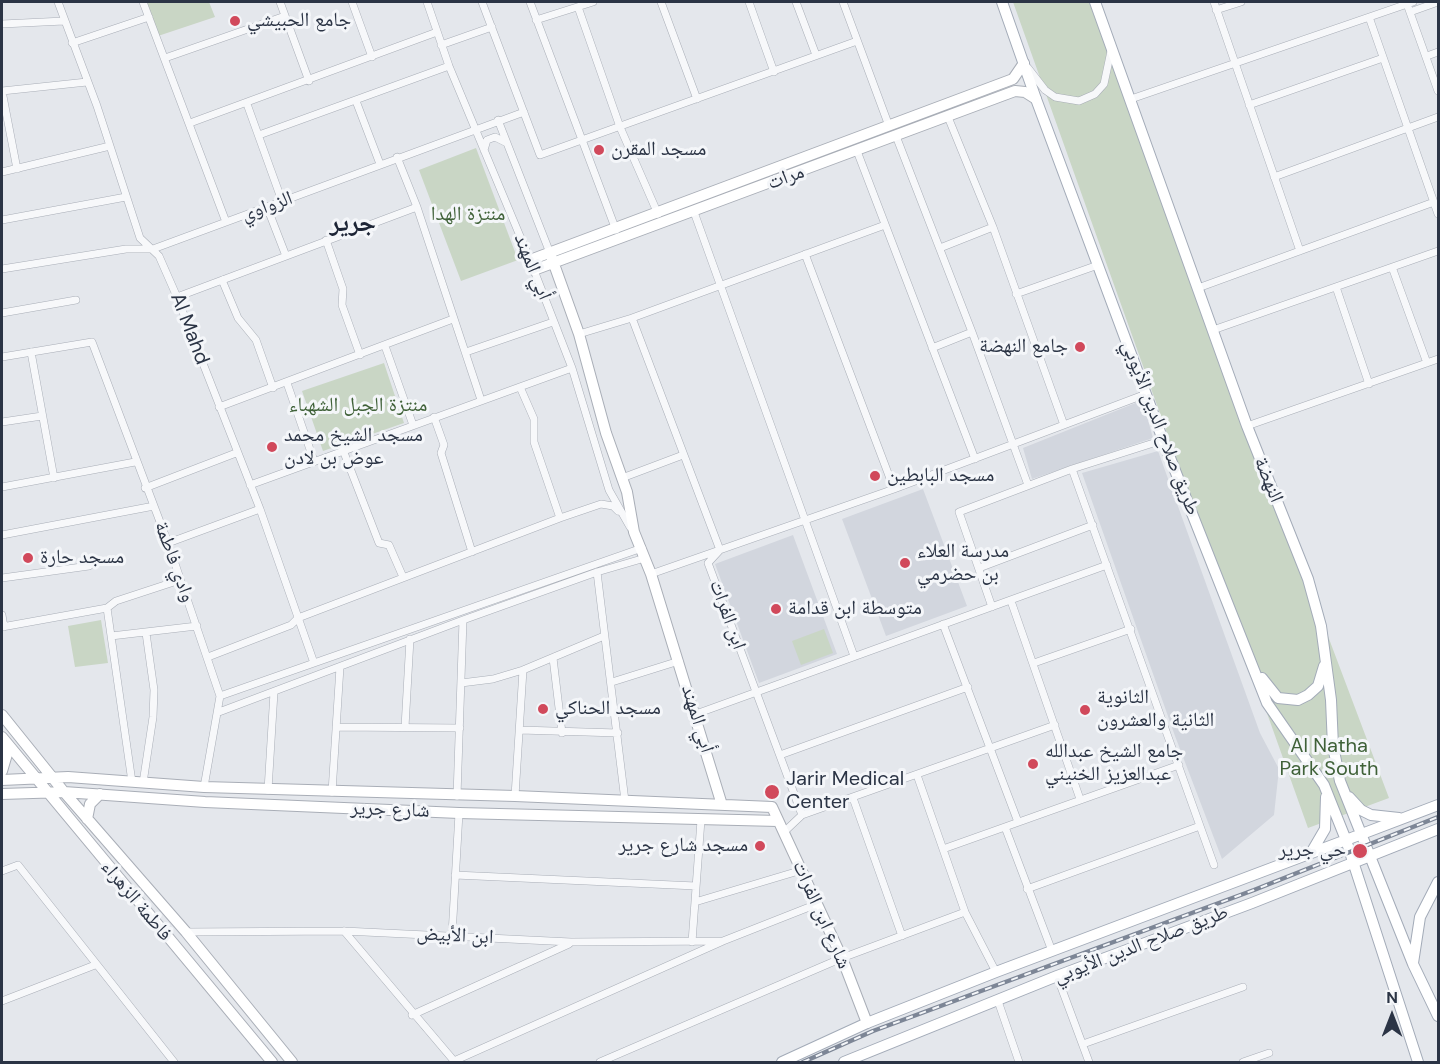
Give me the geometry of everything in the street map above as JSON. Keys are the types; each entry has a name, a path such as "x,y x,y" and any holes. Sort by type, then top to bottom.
{"main road":[{"name":"طريق صلاح الدين الأيوبي","path":"1002,2 1163,440 1267,703 1324,784 1346,840"},
{"name":"النهضة","path":"1095,2 1247,426 1308,579 1321,626 1335,760 1344,791 1413,964 1438,1016"},
{"name":"مرات","path":"575,249 694,212 948,117 996,92 1013,80 1024,63"},
{"name":"مرات","path":"532,265 616,230 889,126 996,92 1018,90 1036,99"},
{"name":"أبي المهند","path":"552,258 579,334 622,478 634,532 651,574 696,714 722,805"},
{"path":"1255,668 1278,698 1287,701 1298,700 1312,693 1318,686 1325,656"},
{"path":"2,715 39,762 69,794 87,819 186,932 292,1062"},
{"path":"2,771 7,754 3,739"},
{"name":"فاطمة الزهراء","path":"3,739 29,775 46,791 172,945 272,1062"},
{"path":"23,792 29,790 33,784 29,775 39,771 39,762"},
{"name":"شارع جرير","path":"2,780 29,775 268,790 515,796 772,807"},
{"path":"69,794 65,783 70,779 78,778"},
{"path":"1311,853 1326,825 1324,784"},
{"name":"شارع جرير","path":"2,794 46,791 205,802 459,813 778,821"},
{"path":"1344,791 1366,812 1405,819"},
{"path":"58,806 57,794 69,794"},
{"path":"87,819 90,804 100,794"},
{"name":"طريق صلاح الدين الأيوبي","path":"782,1062 867,1023 996,972 1438,805"},
{"name":"شارع ابن الفرات","path":"772,807 842,958 867,1023"},
{"name":"طريق صلاح الدين الأيوبي","path":"844,1062 1057,976 1438,829"},
{"path":"1346,840 1418,1062"},
{"path":"1413,964 1420,916 1438,882"},
{"path":"145,912 152,917 160,916 161,903"},
{"path":"172,945 171,933 178,929 186,932"}],"street":[{"name":"Al Mahd","path":"58,2 110,146 140,238 159,256 177,297 236,453 260,509 314,663"},
{"path":"143,2 226,222"},
{"path":"280,2 309,81"},
{"path":"352,2 372,57"},
{"name":"أبي المهند","path":"426,2 449,66 532,265 572,368 609,490 634,532"},
{"path":"482,2 540,155 857,41"},
{"path":"530,2 616,230"},
{"path":"536,20 593,2"},
{"path":"661,2 697,99"},
{"path":"749,2 774,72"},
{"path":"796,2 816,55"},
{"path":"843,2 889,126"},
{"path":"1214,2 1300,251"},
{"path":"1216,10 1241,2"},
{"path":"1410,12 1438,2"},
{"path":"1131,99 1410,3 1410,12 1438,91"},
{"path":"578,7 620,127 658,214"},
{"path":"165,58 285,16"},
{"path":"72,43 149,17"},
{"path":"1369,17 1438,214"},
{"path":"2,24 64,21"},
{"path":"441,45 492,27"},
{"path":"190,123 247,104 437,32"},
{"path":"1024,63 1045,90 1063,100 1079,101 1095,94 1104,84 1112,47"},
{"path":"1427,56 1438,52"},
{"path":"1249,105 1383,58"},
{"path":"259,135 449,66"},
{"path":"17,169 2,91 87,82"},
{"path":"356,101 380,164"},
{"path":"247,104 282,201"},
{"name":"الزواوي","path":"2,269 126,249 153,249 524,112"},
{"path":"948,117 993,227 1064,425"},
{"path":"1274,177 1438,117"},
{"name":"أبي المهند","path":"498,120 552,258"},
{"path":"896,136 1028,485"},
{"path":"484,150 487,140 495,137 505,142"},
{"path":"2,172 110,146"},
{"path":"857,151 975,459"},
{"path":"397,157 417,207 481,400"},
{"path":"2,220 126,196"},
{"path":"1198,288 1434,202"},
{"path":"267,207 286,256"},
{"path":"177,297 417,207"},
{"path":"694,212 718,284 854,656"},
{"path":"579,334 632,318 718,284 885,225"},
{"path":"940,248 993,227"},
{"path":"326,240 343,289 342,305 360,355"},
{"path":"1213,330 1438,251"},
{"path":"805,254 894,489"},
{"path":"1016,294 1098,265"},
{"path":"1392,267 1427,363"},
{"path":"222,280 238,318 256,340 273,388"},
{"path":"1336,287 1369,384"},
{"path":"2,313 76,300"},
{"name":"ابن الفرات","path":"632,318 720,550 708,563 802,815"},
{"path":"219,407 453,319"},
{"path":"466,352 553,322"},
{"path":"932,348 972,332"},
{"name":"وادي فاطمة","path":"31,352 92,342 135,462 168,543 220,696 204,787"},
{"path":"385,346 413,424"},
{"path":"2,357 31,352 54,478"},
{"path":"1247,426 1438,359"},
{"path":"250,485 572,368"},
{"path":"287,383 314,461"},
{"path":"520,387 534,419 534,442 560,518"},
{"path":"651,574 894,489 1146,394"},
{"path":"2,422 42,416"},
{"path":"434,417 444,445 441,453 472,552"},
{"path":"992,607 959,512 1072,469 1163,440"},
{"path":"344,450 379,543 389,545 403,577"},
{"path":"145,488 236,453"},
{"path":"622,478 683,455"},
{"path":"2,487 135,462"},
{"path":"1072,469 1214,865"},
{"path":"208,657 291,625 298,618 403,577 602,504 613,506 634,532"},
{"path":"2,535 154,506"},
{"path":"168,543 260,509"},
{"path":"979,568 1093,525"},
{"path":"219,712 643,553"},
{"path":"220,696 643,553"},
{"path":"696,714 1107,565"},
{"path":"2,578 89,566"},
{"path":"597,572 625,801"},
{"path":"2,615 3,627 106,608 180,580"},
{"path":"1011,601 1080,799"},
{"path":"106,608 137,782"},
{"path":"457,796 464,620"},
{"path":"943,624 1018,822"},
{"path":"111,636 197,626"},
{"path":"1034,663 1131,629"},
{"path":"137,782 153,717 154,690 146,633"},
{"path":"461,683 493,679 523,670 604,636"},
{"path":"405,727 410,639"},
{"path":"553,658 562,733"},
{"path":"612,682 679,661"},
{"path":"332,792 340,667"},
{"path":"515,796 523,670"},
{"path":"780,755 968,687"},
{"path":"268,790 274,692"},
{"path":"784,832 802,815 1055,725"},
{"path":"336,727 460,728"},
{"path":"520,730 618,734"},
{"path":"943,849 1179,765"},
{"path":"917,775 965,912 996,972"},
{"path":"853,798 902,936"},
{"path":"452,935 459,813"},
{"path":"692,942 701,820"},
{"path":"1027,888 1200,826"},
{"path":"1005,827 1052,951"},
{"path":"2,871 18,865 174,1062"},
{"path":"695,902 802,870"},
{"path":"454,875 696,886"},
{"path":"344,931 412,1015 454,1062 723,941 817,904"},
{"path":"600,1062 842,958 965,912"},
{"name":"ابن الأبيض","path":"186,932 344,931 571,942 723,941"},
{"path":"412,1015 571,942"},
{"path":"2,1001 95,965"},
{"path":"1057,976 1089,1062"},
{"path":"1083,1044 1243,987"},
{"path":"998,1001 1020,1062"},
{"path":"1243,1062 1269,1053"}],"shaded area":[{"path":"1138,402 1144,406 1153,438 1032,479 1023,448"},
{"path":"1158,451 1260,733 1279,769 1274,815 1222,859 1175,736 1082,473"},
{"name":"مدرسة العلاء بن حضرمي","path":"923,489 967,606 886,636 842,519"},
{"name":"متوسطة ابن قدامة","path":"793,535 837,654 759,683 715,564"}],"green space":[{"path":"146,2 209,2 215,17 158,36"},
{"name":"Al Natha Park South","path":"1013,2 1089,2 1389,798 1308,828"},
{"name":"منتزة الهدا","path":"476,148 518,260 461,281 419,170"},
{"name":"منتزة الجبل الشهباء","path":"384,363 404,423 323,451 302,391"},
{"path":"101,620 108,663 75,667 68,626"},
{"path":"824,629 833,653 801,665 792,641"}],"railway":[{"path":"803,1062 873,1031 1254,890 1438,817"}],"place":[{"name":"جامع الحبيشي","path":"235,21"},
{"name":"مسجد المقرن","path":"599,150"},
{"name":"جامع النهضة","path":"1080,347"},
{"name":"مسجد الشيخ محمد عوض بن لادن","path":"272,447"},
{"name":"مسجد البابطين","path":"875,476"},
{"name":"مسجد حارة","path":"28,558"},
{"name":"مدرسة العلاء بن حضرمي","path":"905,563"},
{"name":"متوسطة ابن قدامة","path":"776,609"},
{"name":"مسجد الحناكي","path":"543,709"},
{"name":"الثانوية الثانية والعشرون","path":"1085,710"},
{"name":"جامع الشيخ عبدالله عبدالعزيز الخنيني","path":"1033,764"},
{"name":"Jarir Medical Center","path":"772,792"},
{"name":"مسجد شارع جرير","path":"760,846"},
{"name":"حي جرير","path":"1360,851"}],"district":[{"name":"جرير","path":"353,224"}]}
